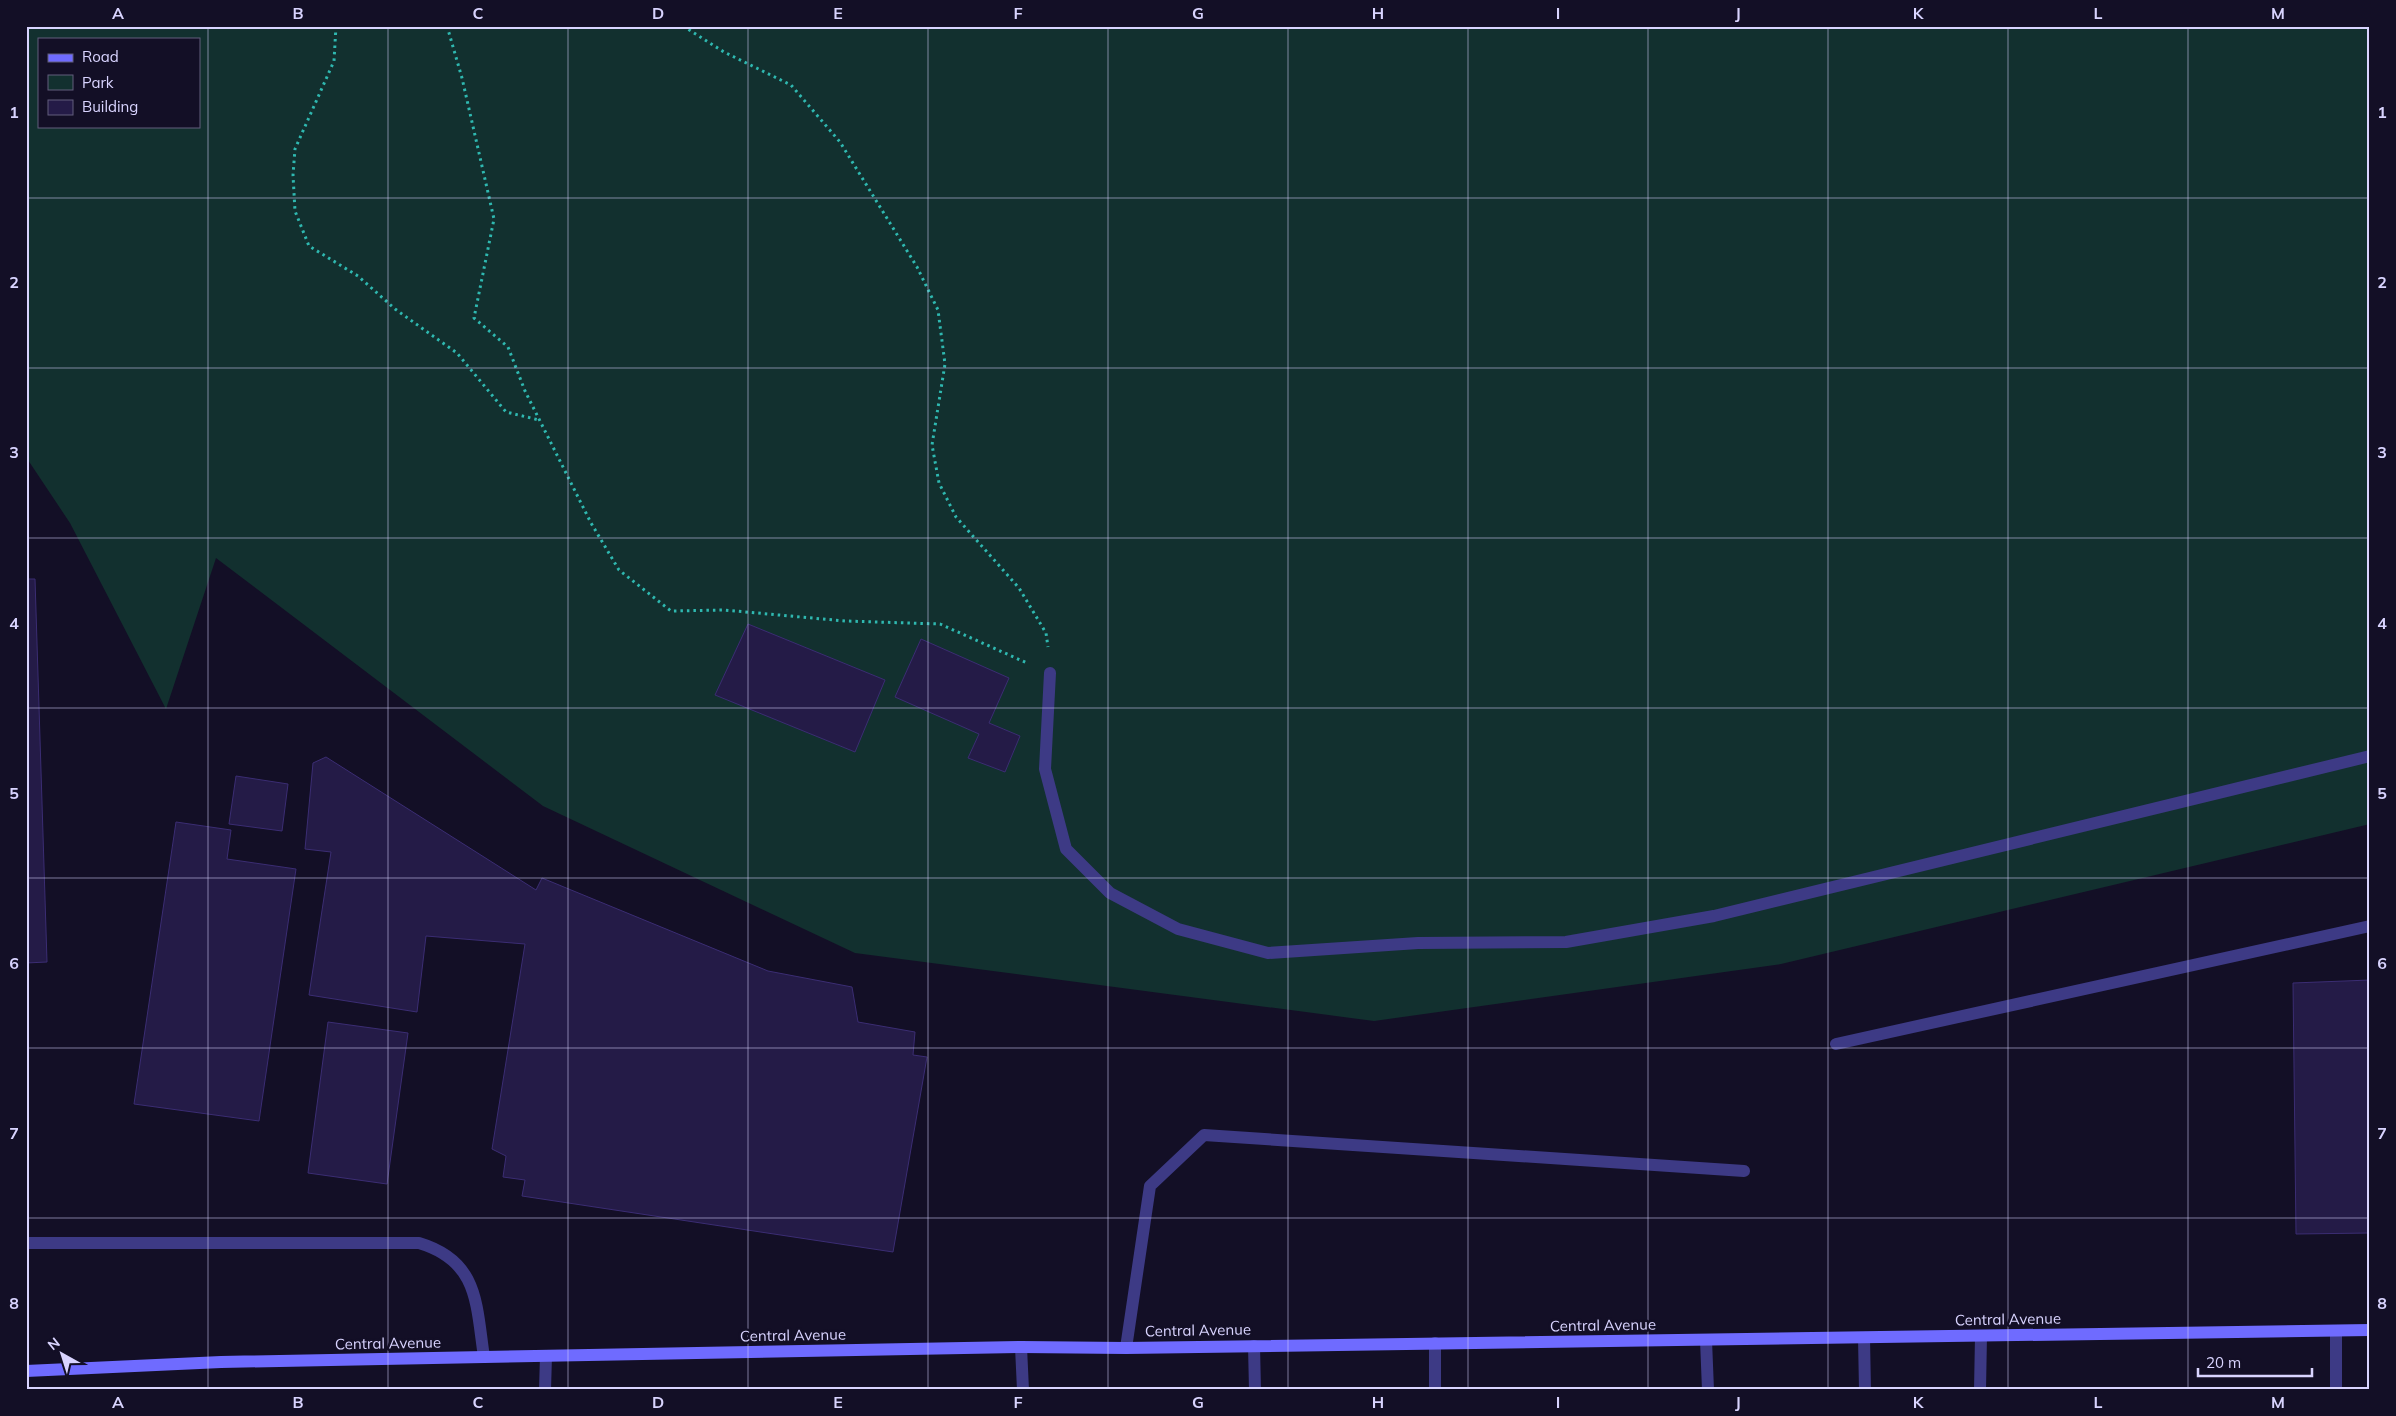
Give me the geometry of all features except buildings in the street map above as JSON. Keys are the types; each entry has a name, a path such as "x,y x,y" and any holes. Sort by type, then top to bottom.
{"main road":[{"name":"Central Avenue","path":"26,1371 221,1362 1021,1347 1126,1348 2370,1330"}],"street":[{"path":"1050,673 1045,769 1066,849 1110,893 1178,929 1268,953 1418,943 1566,942 1714,916 2037,839 2370,756"},
{"path":"1836,1044 2370,926"},
{"path":"1126,1348 1150,1186 1204,1135 1744,1171"},
{"path":"26,1243 419,1243 437,1249 455,1261 473,1288 484,1357"},
{"path":"2336,1331 2336,1390"},
{"path":"1980,1390 1981,1336"},
{"path":"1864,1338 1865,1390"},
{"path":"1706,1340 1708,1390"},
{"path":"1435,1344 1435,1390"},
{"path":"1254,1346 1255,1390"},
{"path":"1021,1347 1023,1390"},
{"path":"545,1390 546,1356"}],"path":[{"path":"336,26 334,61 295,149 293,175 295,211 309,246 358,276 394,309 457,353 506,412 540,420"},
{"path":"447,26 462,78 494,219 474,318 508,347 525,391 590,523 619,570 671,610 724,610 845,621 940,624 1050,673 1046,633 1019,588 956,517 939,483 932,445 945,364 938,310 917,267 840,142 791,85 724,52 683,26"}],"green space":[{"path":"26,26 2370,26 2370,824 1781,964 1374,1021 855,953 543,806 216,558 166,709 70,523 26,457"}]}
